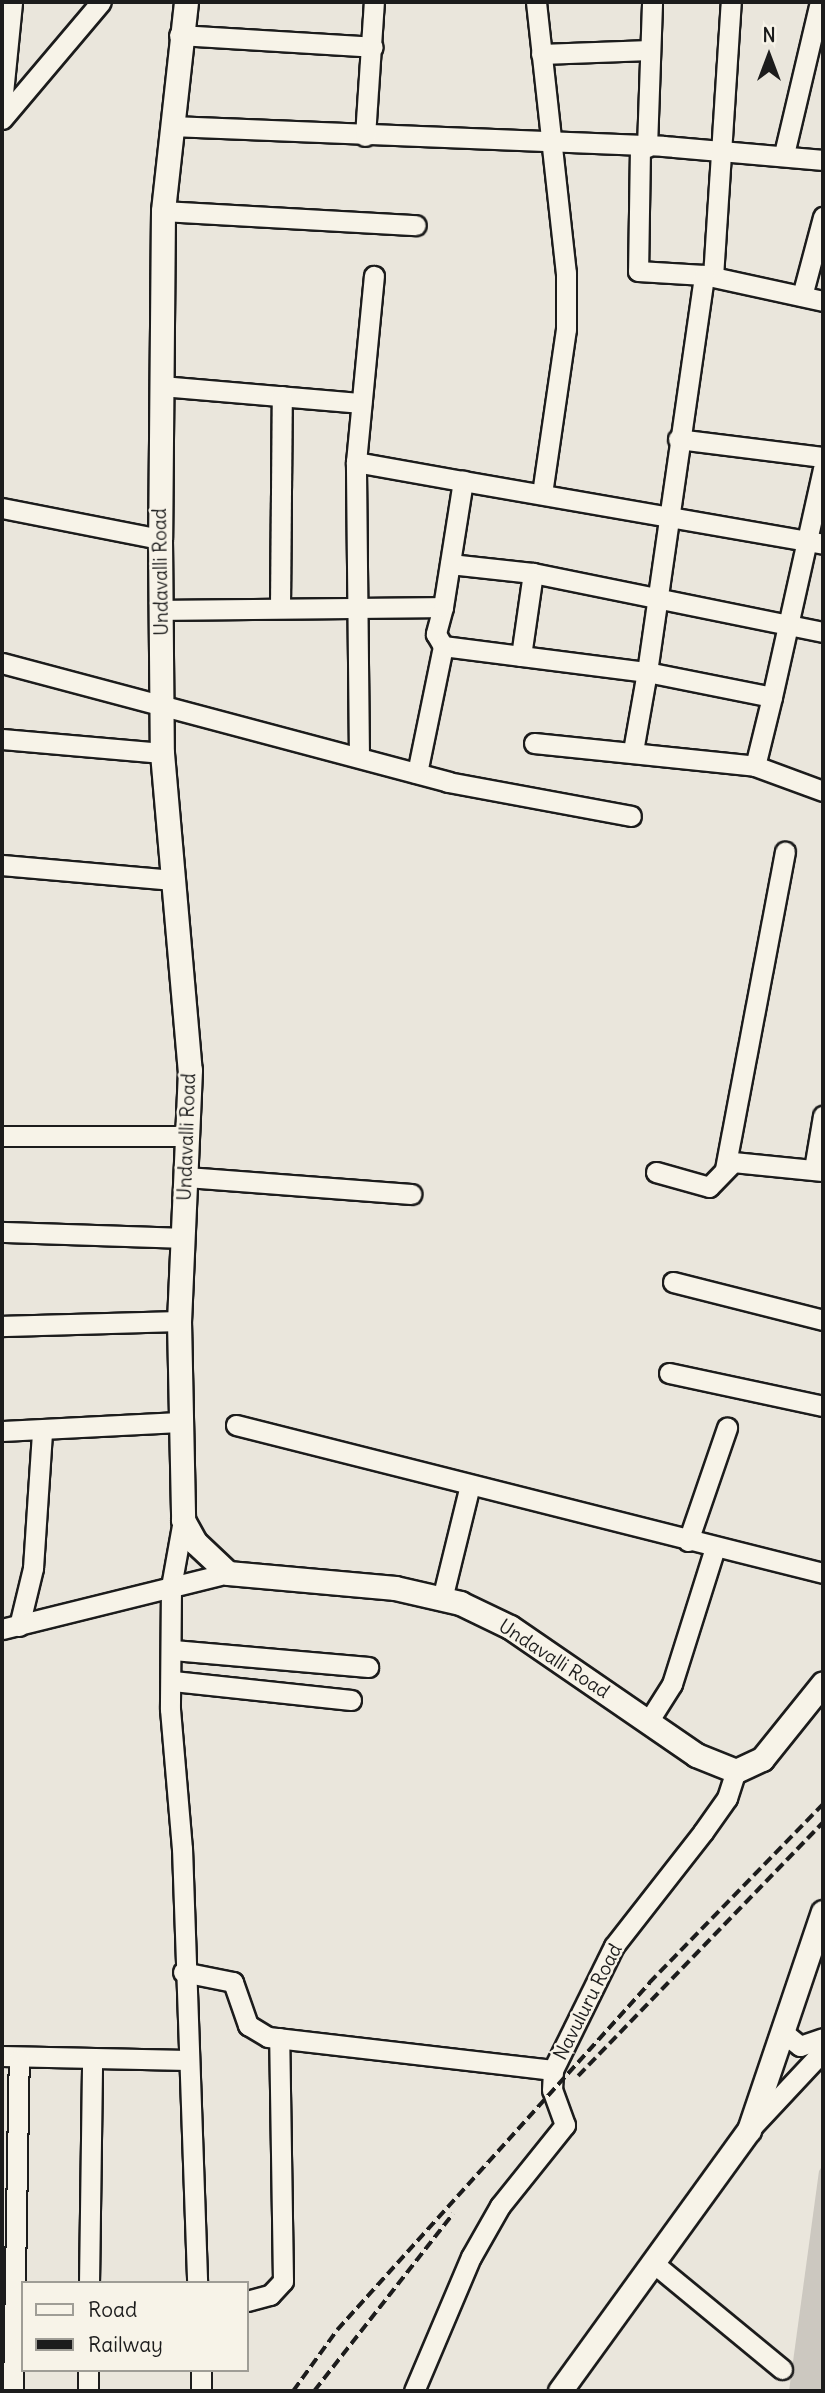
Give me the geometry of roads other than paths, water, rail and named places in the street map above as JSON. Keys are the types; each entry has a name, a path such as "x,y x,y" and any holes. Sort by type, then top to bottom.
{"main road":[{"name":"Undavalli Road","path":"184,1520 178,1321 186,1177 187,1005 172,880 162,753 160,539 163,211 179,35 186,2"},
{"path":"184,1520 196,1543 228,1573"},
{"name":"Undavalli Road","path":"228,1573 395,1588 442,1599 510,1627 648,1722 736,1771"},
{"path":"736,1771 762,1759 823,1684"},
{"path":"561,2391 657,2266 749,2130 787,2027 823,1912"}],"street":[{"path":"2,103 12,2"},
{"path":"2,119 101,2"},
{"path":"365,136 374,2"},
{"path":"536,2 554,143 566,329 542,493"},
{"path":"652,2 636,268 709,276 823,301"},
{"path":"633,751 660,596 678,439 709,276 724,150 731,2"},
{"path":"784,153 820,2"},
{"path":"179,35 373,47"},
{"path":"541,54 650,50"},
{"path":"172,126 784,153 823,160"},
{"path":"163,211 416,225"},
{"path":"802,296 823,217"},
{"path":"359,757 356,462 374,276"},
{"path":"162,386 361,403"},
{"path":"280,606 282,396"},
{"path":"678,439 823,457"},
{"path":"356,462 671,514 815,543"},
{"path":"755,766 786,622 815,543 823,469"},
{"path":"417,773 443,646 436,634 443,607 463,481"},
{"path":"2,508 160,539"},
{"path":"450,564 533,573 660,596 823,632"},
{"path":"521,656 533,573"},
{"path":"162,610 358,603 443,607"},
{"path":"443,646 647,672 772,697"},
{"path":"2,663 417,773 631,816"},
{"path":"2,739 162,753"},
{"path":"534,743 633,751 755,766 822,784"},
{"path":"725,1169 785,852"},
{"path":"2,865 172,880"},
{"path":"656,1172 709,1187 725,1169 736,1162 819,1170 823,1116"},
{"path":"2,1136 187,1136"},
{"path":"186,1177 411,1194"},
{"path":"2,1232 184,1238"},
{"path":"673,1282 823,1320"},
{"path":"2,1326 178,1321"},
{"path":"669,1373 823,1406"},
{"path":"2,1431 180,1422"},
{"path":"236,1424 715,1548 823,1573"},
{"path":"688,1541 727,1428"},
{"path":"10,1628 33,1568 42,1431"},
{"path":"442,1599 470,1485"},
{"path":"184,1520 171,1587 183,1972 197,2281"},
{"path":"648,1722 672,1684 715,1548"},
{"path":"10,1628 228,1573"},
{"path":"173,1650 368,1667"},
{"path":"173,1681 351,1700"},
{"name":"Navuluru Road","path":"414,2391 471,2257 500,2206 565,2125 552,2090 553,2070 614,1945 704,1832 727,1798 736,1771"},
{"path":"183,1972 233,1982 248,2025 279,2038 553,2070"},
{"path":"787,2027 800,2046 823,2038"},
{"path":"248,2301 270,2295 284,2281 279,2038"},
{"path":"749,2130 823,2051"},
{"path":"13,2391 10,2058 188,2060"},
{"path":"89,2281 92,2058"},
{"path":"657,2266 782,2369"},
{"path":"88,2372 88,2391"},
{"path":"201,2372 201,2391"}],"railway":[{"path":"293,2391 337,2330 649,1983 823,1804"},
{"path":"578,2076 823,1822"},
{"path":"314,2391 453,2214"}]}
